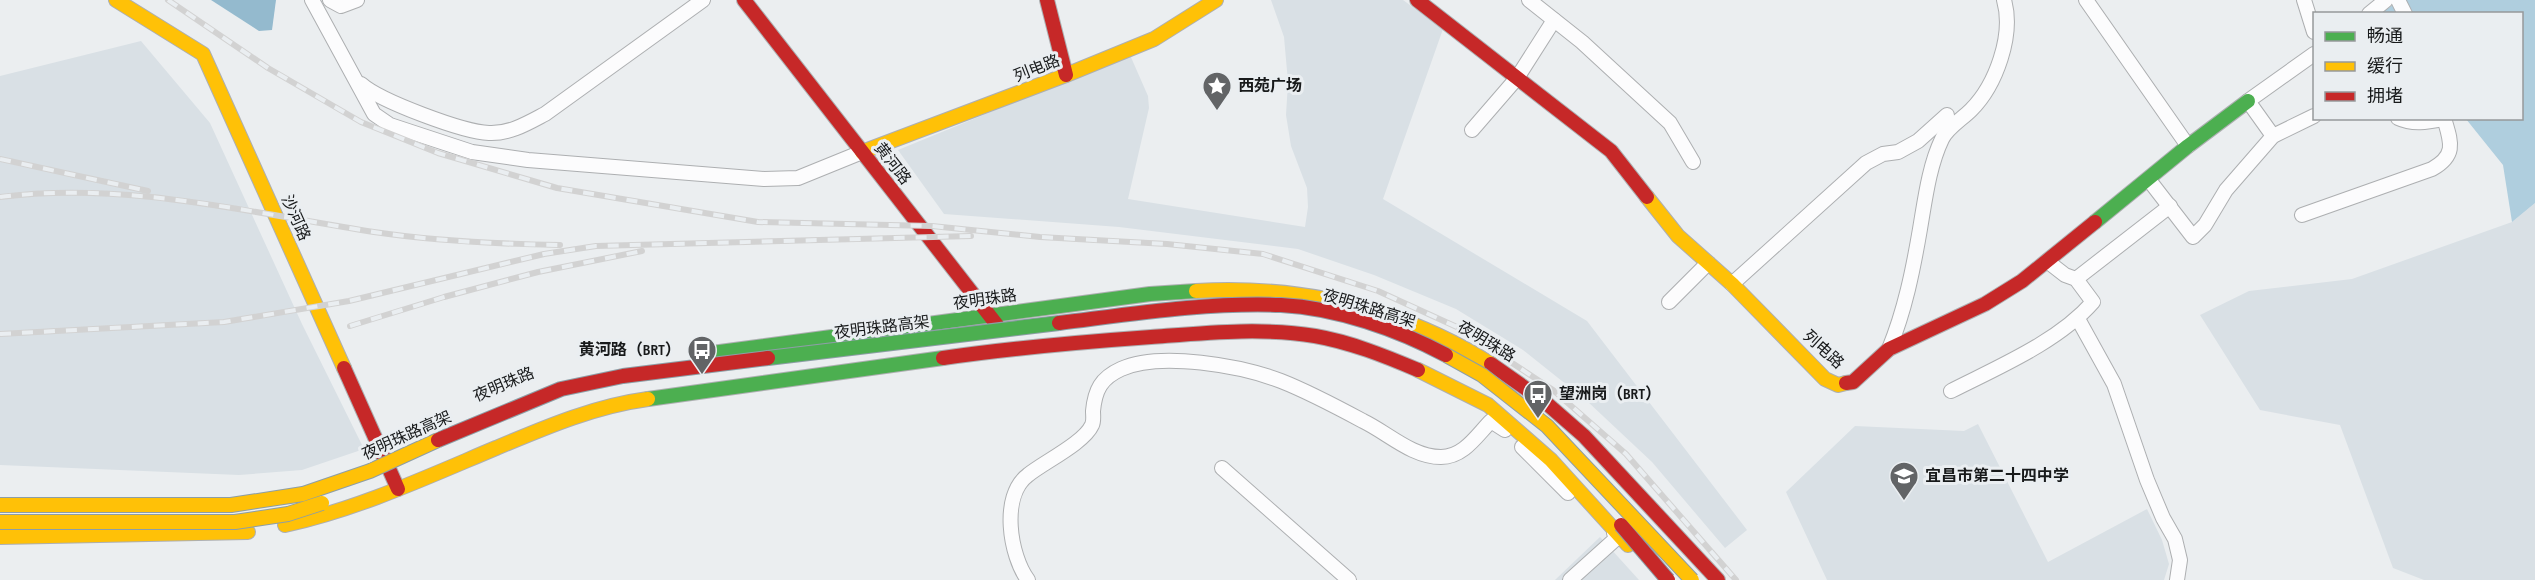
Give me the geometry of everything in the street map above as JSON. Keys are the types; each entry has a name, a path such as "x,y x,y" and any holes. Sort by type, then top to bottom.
{"main road":[{"name":"沙河路","path":"116,0 203,54 398,489"},
{"name":"黄河路","path":"744,0 866,150 1020,347"},
{"name":"黄河路","path":"757,0 866,150"},
{"path":"1047,0 1066,75"},
{"name":"列电路","path":"866,150 1066,75 1154,39 1216,0"},
{"name":"列电路","path":"1417,0 1611,151 1678,236 1732,284 1825,379 1838,386 1853,382 1889,349 1985,304 2022,281 2188,146 2248,101"},
{"name":"夜明珠路","path":"0,495 238,497 296,487 341,472 559,380 631,364 1150,294 1220,288 1263,290 1320,296 1380,312 1432,330 1488,360 1531,390 1580,431 1718,580"},
{"name":"夜明珠路高架","path":"0,505 231,505 303,494 347,479 561,389 623,376 1179,308 1282,305 1329,312 1388,329 1427,345 1482,375 1547,426 1694,580"},
{"name":"夜明珠路高架","path":"585,398 644,386 1002,340 1187,321 1226,318 1319,323 1377,339 1416,354 1471,382 1509,410 1557,455 1668,580"},
{"path":"0,537 230,534 269,529 312,519 398,489 560,421 626,402 1020,347 1187,334 1275,332 1316,336 1377,353 1425,373 1488,405 1551,460 1620,535 1656,580"},
{"path":"477,439 519,422"},
{"name":"夜明珠路高架","path":"0,522 235,522 288,514 407,472 437,458"}],"street":[{"path":"312,0 374,114 390,125 472,152 528,160 753,178 798,178 866,150"},
{"path":"330,0 340,6 357,0"},
{"path":"357,81 373,94 461,127 490,133 517,129 554,107 704,0"},
{"path":"1529,0 1582,42 1670,123 1693,162"},
{"path":"1889,349 1901,319 1911,278 1934,161 1942,137 1972,109 1990,86 2005,45 2004,0"},
{"path":"2086,0 2188,146"},
{"path":"2304,0 2313,29"},
{"path":"2371,12 2386,0"},
{"path":"1472,129 1517,78 1554,20"},
{"path":"2273,135 2248,101 2313,55"},
{"path":"1732,284 1866,163 1883,154 1898,152 1918,141 1947,115"},
{"path":"2149,180 2193,237 2205,225 2226,190 2273,135 2313,116"},
{"path":"2402,120 2421,123 2438,120"},
{"path":"2302,215 2432,169 2443,163 2449,156 2451,142 2444,120"},
{"path":"2076,279 2170,206"},
{"path":"1951,391 2055,336 2078,319 2093,302 2076,279 2065,275 2047,261"},
{"path":"1668,302 1708,263"},
{"path":"2078,319 2114,384 2147,480 2163,518 2175,539 2180,560 2177,580"},
{"path":"1028,580 1018,567 1012,547 1010,523 1015,497 1022,479 1075,443 1092,424 1096,392 1103,378 1122,368 1149,360 1225,366 1280,381 1365,422 1413,451 1442,457 1461,452 1491,421 1502,427 1600,525 1620,535 1570,580"},
{"path":"1222,468 1349,580"}],"shaded area":[{"path":"211,0 276,0 272,30 259,31"},
{"path":"1271,0 1403,0 1443,29 1383,199 1587,321 1747,530 1725,548 1652,462 1587,401 1523,350 1456,309 1374,275 1298,249 1119,227 944,214 898,150 1130,55 1148,96 1149,108 1128,199 1305,227 1308,207 1307,188 1291,146 1286,115 1288,82 1284,37"},
{"path":"2400,0 2535,0 2535,203 2512,222 2503,165 2467,120 2523,120 2523,12 2383,12"},
{"path":"141,41 210,123 302,324 364,449 302,470 239,475 0,465 0,76"},
{"path":"2535,203 2535,580 2424,580 2393,568 2340,425 2260,410 2200,315 2249,291 2352,279 2512,222"},
{"name":"宜昌市第二十四中学","path":"1978,424 2048,562 2147,509 2162,540 2169,564 2164,580 1827,580 1786,492 1855,426 1964,431"},
{"path":"1600,537 1639,580 1555,580"}],"railway":[{"path":"168,0 268,68 361,122 438,153 557,188 758,222 932,226 1040,237 1167,244 1263,254 1378,291 1459,328 1553,390 1626,454 1736,580"},
{"path":"0,159 148,191"},
{"path":"0,197 47,193 141,196 235,208 420,238 560,245"},
{"path":"0,334 224,322 349,301 544,254 596,246 971,236"},
{"path":"350,326 444,297 538,272 642,251"}],"traffic: fast":[{"path":"2095,222 2188,146 2248,101"},
{"path":"712,353 1150,294 1196,291"},
{"path":"768,358 1059,323"},
{"path":"648,399 943,358"}],"traffic: slow":[{"path":"116,0 203,54 344,368"},
{"path":"862,152 1066,75 1154,39 1216,0"},
{"path":"1647,197 1678,236 1732,284 1825,379 1838,385 1846,383"},
{"path":"1196,291 1274,292 1350,304 1422,328 1491,364"},
{"path":"1446,355 1482,375 1547,426 1692,580"},
{"path":"1418,370 1488,405 1551,460 1628,545"},
{"path":"285,525 366,501 571,418 628,402 648,399"},
{"path":"0,505 231,505 303,494 370,471 438,440"},
{"path":"0,522 235,522 288,514 322,503"},
{"path":"0,537 248,532"}],"traffic: jam":[{"path":"744,0 997,325"},
{"path":"1047,0 1066,75"},
{"path":"1417,0 1611,151 1647,197"},
{"path":"1846,383 1853,382 1889,349 1985,304 2022,281 2095,222"},
{"path":"1059,323 1197,307 1281,305 1324,310 1366,321 1446,355"},
{"path":"943,358 1099,341 1254,331 1295,333 1341,342 1418,370"},
{"path":"438,440 561,389 623,376 768,358"},
{"path":"1491,364 1545,402 1584,436 1718,580"},
{"path":"344,368 398,489"},
{"path":"1621,525 1668,580"}],"place":[{"name":"西苑广场","path":"1217,112"},
{"name":"黄河路（BRT）","path":"702,376"},
{"name":"望洲岗（BRT）","path":"1538,420"},
{"name":"宜昌市第二十四中学","path":"1904,502"}]}
